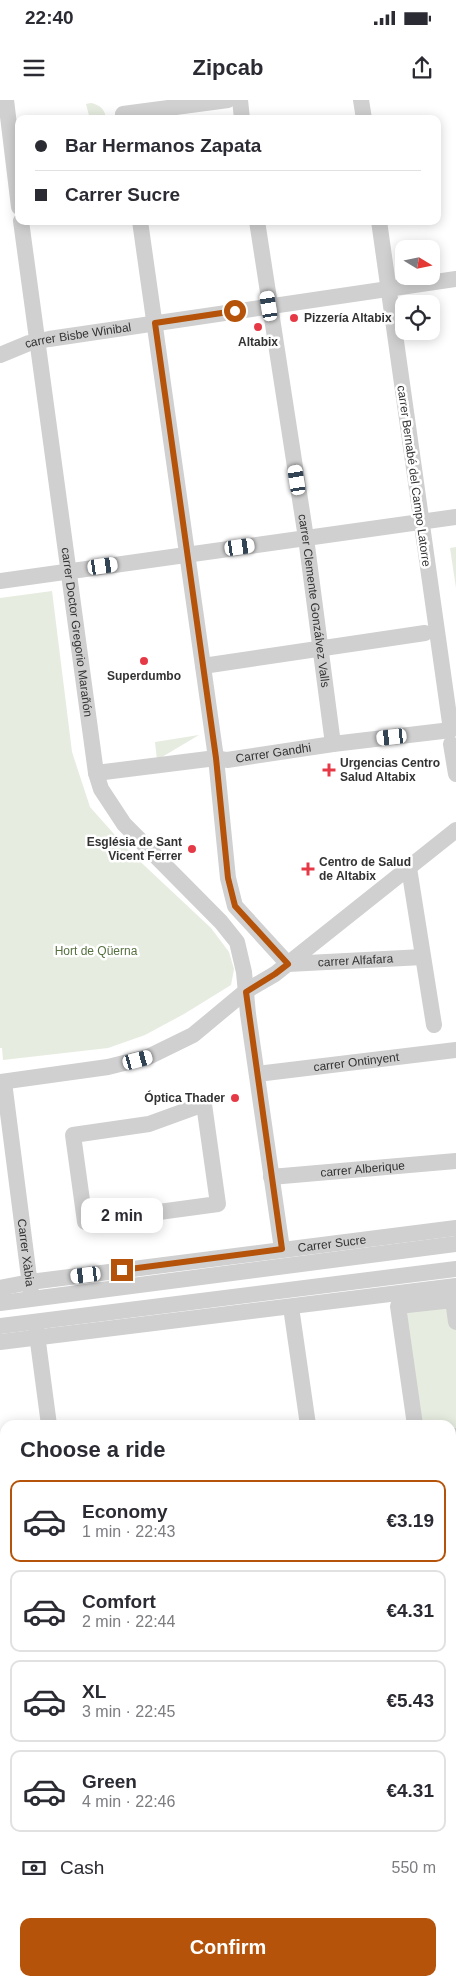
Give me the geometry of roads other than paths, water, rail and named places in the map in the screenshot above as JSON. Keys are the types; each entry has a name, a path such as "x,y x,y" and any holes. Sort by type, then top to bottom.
{"street":[{"path":"123,111 228,100"},
{"path":"240,100 242,115"},
{"path":"362,100 364,115"},
{"path":"4,110 5,148 15,190"},
{"name":"carrer Doctor Gregorio Marañón","path":"22,225 96,773 100,789 124,824 222,922 237,942 244,972 282,1249"},
{"path":"141,225 216,758 228,878 235,906 288,964"},
{"name":"carrer Clemente Gonzálvez Valls","path":"258,225 306,538 333,744"},
{"name":"carrer Bernabé del Campo Latorre","path":"380,225 456,774"},
{"name":"carrer Bisbe Winibal","path":"0,354 36,341 456,279"},
{"path":"0,581 456,517"},
{"path":"203,666 425,633"},
{"name":"Carrer Gandhi","path":"96,773 216,758 227,760 333,744 451,737"},
{"path":"2,1082 108,1067 148,1057 193,1034 246,992 288,964 456,830"},
{"path":"409,868 434,1025"},
{"name":"carrer Alfafara","path":"288,964 423,957"},
{"name":"carrer Ontinyent","path":"257,1074 456,1050"},
{"name":"Carrer Xàbia","path":"2,1082 48,1420"},
{"path":"204,1104 218,1204 85,1222 74,1135 149,1124 204,1104"},
{"name":"carrer Alberique","path":"272,1177 456,1161"},
{"name":"Carrer Sucre","path":"0,1288 30,1282 456,1228"},
{"name":"Carrer Sucre","path":"0,1303 456,1244"},
{"path":"0,1342 36,1330 456,1269"},
{"path":"0,1326 36,1330 292,1307 456,1286"},
{"path":"414,1420 398,1306 452,1300 456,1322"},
{"path":"292,1307 307,1420"}],"place":[{"name":"Pizzería Altabix","path":"294,318"},
{"name":"Altabix","path":"258,327"},
{"name":"Superdumbo","path":"144,661"},
{"name":"Urgencias Centro Salud Altabix","path":"329,770"},
{"name":"Església de Sant Vicent Ferrer","path":"192,849"},
{"name":"Centro de Salud de Altabix","path":"308,869"},
{"name":"Óptica Thader","path":"235,1098"}],"park label":[{"name":"Hort de Qüerna","path":"96,951"}]}
